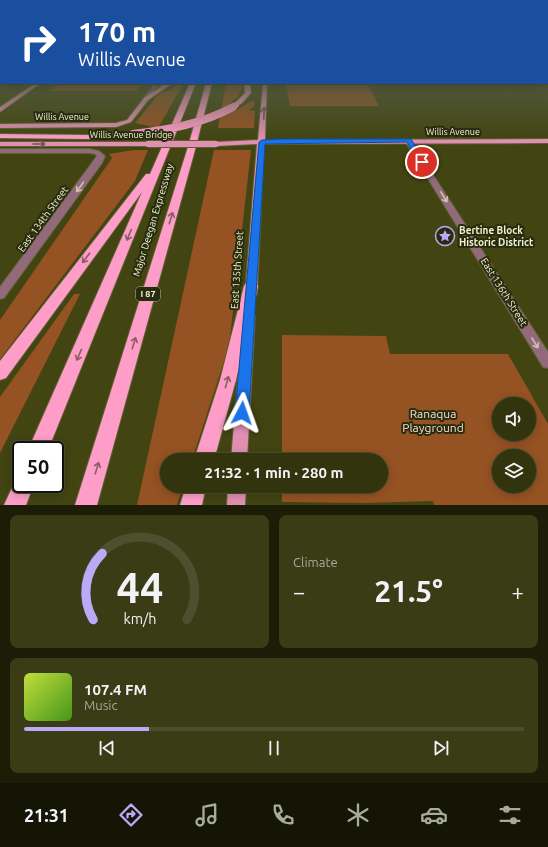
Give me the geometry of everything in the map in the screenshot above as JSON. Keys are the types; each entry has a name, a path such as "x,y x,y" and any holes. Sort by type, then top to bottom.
{"highway":[{"path":"146,99 154,94"},
{"name":"Major Deegan Expressway","path":"42,441 188,94"},
{"name":"Major Deegan Expressway","path":"86,505 207,94"},
{"path":"0,136 90,137 134,134 194,123 222,113 236,105 247,94"},
{"path":"0,373 160,160"},
{"path":"206,453 228,380 251,286"},
{"path":"15,505 20,493"},
{"path":"191,505 194,493"}],"main road":[{"path":"0,110 24,94"},
{"name":"East 135th Street","path":"239,453 262,142 264,94"},
{"name":"Willis Avenue","path":"0,126 104,126 123,124 131,119 146,99"},
{"name":"Willis Avenue","path":"262,142 548,141"},
{"name":"Willis Avenue Bridge","path":"0,144 216,144 262,142"},
{"path":"236,505 237,493"}],"street":[{"path":"146,99 150,94"},
{"name":"East 136th Street","path":"408,141 548,363"},
{"name":"East 134th Street","path":"0,151 90,151 100,154 99,161 0,295"}],"green space":[{"path":"161,94 178,94 158,128 135,123 158,95"},
{"path":"224,94 239,94 238,97 223,108 235,111 251,101 255,101 254,106 249,110 255,111 254,128 218,128"},
{"path":"288,94 373,94 379,106 290,106"},
{"path":"134,150 148,150 135,181 0,359 0,320 112,158 109,154"},
{"path":"214,150 251,150 229,346 194,453 160,453 160,493 181,493 177,505 137,505"},
{"path":"74,294 80,294 0,453 0,397"},
{"name":"Ranaqua Playground","path":"282,335 386,336 390,354 508,354 533,397 492,397 492,441 536,441 536,403 548,424 548,505 434,505 433,501 364,503 282,502 282,493 388,493 388,453 282,453"}],"place":[{"name":"Bertine Block Historic District","path":"445,236"}],"route":[{"path":"242,413 260,148 262,142 408,141 422,162"}]}
